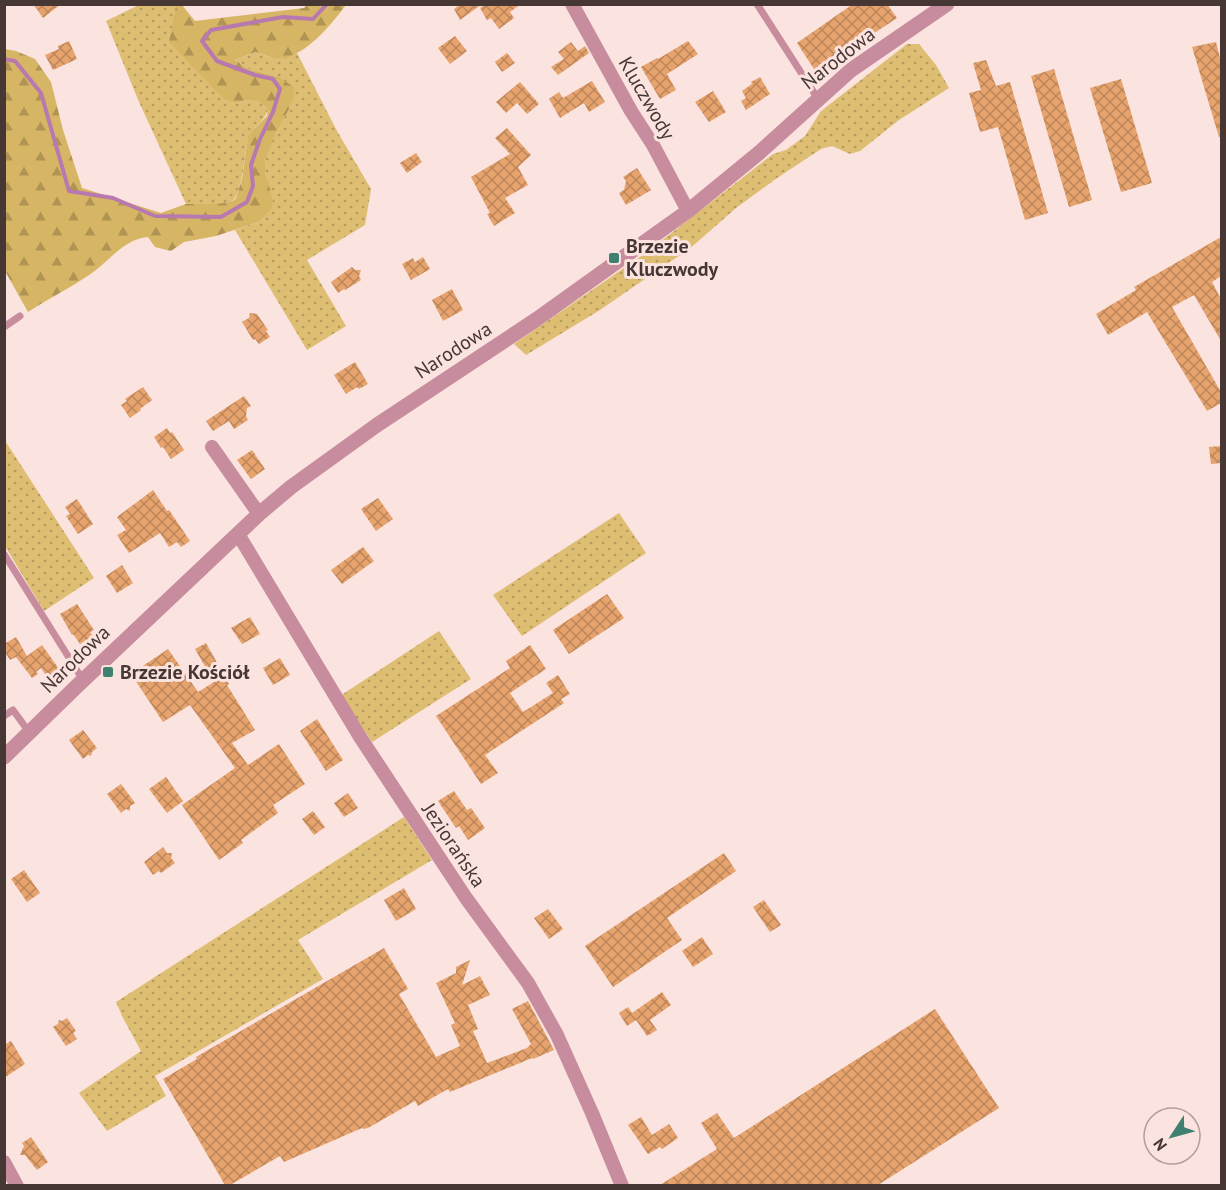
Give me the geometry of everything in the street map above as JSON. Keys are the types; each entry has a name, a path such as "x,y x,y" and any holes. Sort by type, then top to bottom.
{"street":[{"name":"Kluczwody","path":"572,4 688,211"},
{"name":"Narodowa","path":"4,757 258,514 303,478 377,425 537,319 688,211 760,152 851,70 947,4"},
{"path":"212,447 258,514"},
{"name":"Jeziorańska","path":"238,534 360,737 466,898 528,983 557,1035 622,1185"},
{"path":"4,1162 17,1185"}],"lane":[{"path":"757,4 818,99"},
{"path":"4,327 20,316"},
{"path":"4,554 83,680"},
{"path":"4,716 13,710 29,732"}],"shaded area":[{"path":"139,5 176,5 170,42 224,100 235,103 248,100 259,102 268,109 248,139 241,182 232,201 215,205 186,204 139,102 106,21"},
{"path":"907,44 919,44 936,65 949,88 899,120 860,151 850,154 832,146 821,149 736,208 687,251 600,310 526,355 514,344 647,252 773,154 786,150 805,136 821,111"},
{"path":"257,52 277,58 297,53 337,131 371,189 365,225 307,260 346,326 307,350 235,230 258,222 273,199 265,175 265,163 274,136 293,102 277,76 249,69 235,60"},
{"path":"4,439 94,578 44,611 5,546"},
{"path":"619,513 646,553 522,636 493,595"},
{"path":"439,631 471,679 372,742 340,696"},
{"path":"404,817 432,860 298,940 323,979 155,1076 166,1096 107,1131 79,1093 141,1051 116,1002"}],"green space":[{"path":"176,5 182,5 195,21 304,8 307,5 346,5 318,38 299,52 277,58 256,52 235,60 249,69 277,76 294,87 293,102 275,134 265,161 265,173 273,199 272,208 258,222 216,236 184,242 171,251 155,247 148,237 131,242 89,275 28,312 5,271 5,49 35,59 51,82 63,130 82,188 161,213 186,204 218,204 233,201 236,198 242,179 248,137 267,116 268,109 259,102 248,100 235,103 224,100 169,42"}],"building":[{"path":"33,4 61,4 43,18"},
{"path":"461,4 482,4 460,20 454,9"},
{"path":"486,4 521,4 510,12 514,18 499,29 491,18 487,20 480,8"},
{"path":"853,4 887,4 897,18 816,72 797,43"},
{"path":"455,36 467,51 450,64 438,48"},
{"path":"69,41 77,59 53,70 45,55 59,49 58,46"},
{"path":"688,41 698,54 667,74 676,90 660,99 641,67"},
{"path":"571,42 578,51 585,46 589,53 558,75 551,67 564,59 558,52"},
{"path":"1216,42 1221,62 1221,136 1219,137 1192,47"},
{"path":"507,53 515,63 502,72 495,62"},
{"path":"986,60 996,86 1010,82 1048,213 1025,220 998,127 980,132 969,93 981,90 973,63"},
{"path":"1054,69 1092,200 1069,207 1031,76"},
{"path":"760,77 770,94 746,110 741,101 746,98 742,91"},
{"path":"1121,79 1152,183 1121,192 1090,88"},
{"path":"592,81 605,102 589,112 584,103 560,118 549,99 559,92 563,98"},
{"path":"520,82 539,104 527,114 517,103 506,113 496,102"},
{"path":"713,91 726,112 709,122 695,102"},
{"path":"507,128 531,155 518,167 528,185 505,198 515,213 494,226 487,214 490,213 471,177 510,154 495,138"},
{"path":"416,153 422,162 407,173 400,163"},
{"path":"637,168 651,190 626,205 619,193 624,190 626,181 623,177"},
{"path":"1221,237 1221,276 1212,282 1221,299 1221,341 1194,295 1172,307 1221,392 1221,403 1207,411 1147,312 1108,335 1096,314 1136,290 1134,287"},
{"path":"423,257 430,269 411,280 402,264 413,258 415,262"},
{"path":"352,267 355,270 361,270 359,276 361,280 338,293 331,282"},
{"path":"452,289 463,310 443,321 432,300"},
{"path":"250,313 257,314 268,330 266,331 270,337 259,344 255,339 253,340 242,322 249,318"},
{"path":"355,362 368,384 359,389 357,387 346,394 334,375"},
{"path":"143,387 152,400 130,418 121,405 127,401 125,399"},
{"path":"244,396 251,406 247,408 248,420 234,429 229,421 213,431 206,421"},
{"path":"167,428 184,450 171,459 154,437"},
{"path":"1221,446 1221,463 1211,464 1209,447"},
{"path":"252,450 265,469 251,479 237,460"},
{"path":"153,490 190,541 181,547 177,542 169,547 160,533 129,553 117,535 126,530 117,517"},
{"path":"378,498 393,519 376,531 361,509"},
{"path":"77,499 93,524 78,534 66,516 70,514 65,507"},
{"path":"363,547 374,561 342,584 331,570"},
{"path":"122,565 133,583 117,593 106,576"},
{"path":"607,594 624,618 569,654 553,630"},
{"path":"77,604 94,630 90,632 93,636 80,644 60,614"},
{"path":"250,617 260,634 242,644 231,628"},
{"path":"16,637 27,656 42,645 59,669 47,677 41,668 32,678 16,657 10,660 4,651 4,644"},
{"path":"206,643 229,684 227,685 255,730 232,743 248,765 279,744 305,784 273,805 278,813 241,840 243,843 219,860 182,805 235,768 190,705 163,722 131,674 168,649 198,692 214,682 195,649"},
{"path":"530,645 546,669 510,693 523,712 553,693 546,683 558,675 570,694 561,699 564,703 485,755 498,773 481,784 436,716 510,668 506,661"},
{"path":"280,658 290,675 273,685 263,668"},
{"path":"317,719 343,760 326,771 300,731"},
{"path":"83,730 97,748 91,756 88,755 83,759 69,740"},
{"path":"166,777 183,801 167,813 149,789"},
{"path":"121,784 135,803 130,806 130,811 126,809 121,813 107,794"},
{"path":"454,791 467,810 471,808 485,828 468,840 459,826 456,828 438,801"},
{"path":"348,793 358,808 344,817 334,803"},
{"path":"313,811 325,827 314,835 302,819"},
{"path":"163,847 167,853 172,853 171,858 175,863 161,873 159,871 153,875 144,862"},
{"path":"724,853 736,871 667,918 682,940 613,987 585,946"},
{"path":"24,870 40,893 27,902 11,879"},
{"path":"404,888 416,909 396,921 384,900"},
{"path":"764,900 781,925 770,932 753,907"},
{"path":"548,909 563,929 549,939 534,918"},
{"path":"702,937 713,954 693,967 682,951"},
{"path":"384,948 408,989 399,994 436,1057 460,1046 451,1025 455,1023 436,983 456,973 456,967 470,960 462,985 480,976 490,995 468,1005 478,1029 473,1031 487,1063 527,1048 531,1044 512,1009 528,1001 554,1050 450,1092 448,1089 418,1106 415,1101 368,1128 362,1128 284,1162 280,1156 230,1185 225,1185 163,1079 197,1059 196,1057"},
{"path":"662,992 671,1005 650,1020 657,1030 647,1036 636,1020 627,1026 619,1013 628,1007 632,1013"},
{"path":"935,1009 999,1108 878,1185 660,1185 717,1149 701,1123 717,1113 734,1138"},
{"path":"67,1018 76,1031 73,1033 77,1039 66,1046 53,1027 58,1024 59,1020"},
{"path":"11,1041 25,1064 4,1078 4,1045"},
{"path":"641,1117 652,1135 669,1124 678,1138 662,1149 660,1147 648,1154 628,1125"},
{"path":"31,1137 48,1162 37,1170 25,1155 20,1155 24,1146 22,1143"}],"waterway":[{"path":"4,59 15,61 41,93 69,191 113,198 155,216 221,217 247,202 253,186 251,165 280,89 273,79 217,61 202,41 211,30 283,17 313,19 327,4"}],"place":[{"name":"Brzezie Kluczwody","path":"614,258"},
{"name":"Brzezie Kościół","path":"108,672"}]}
